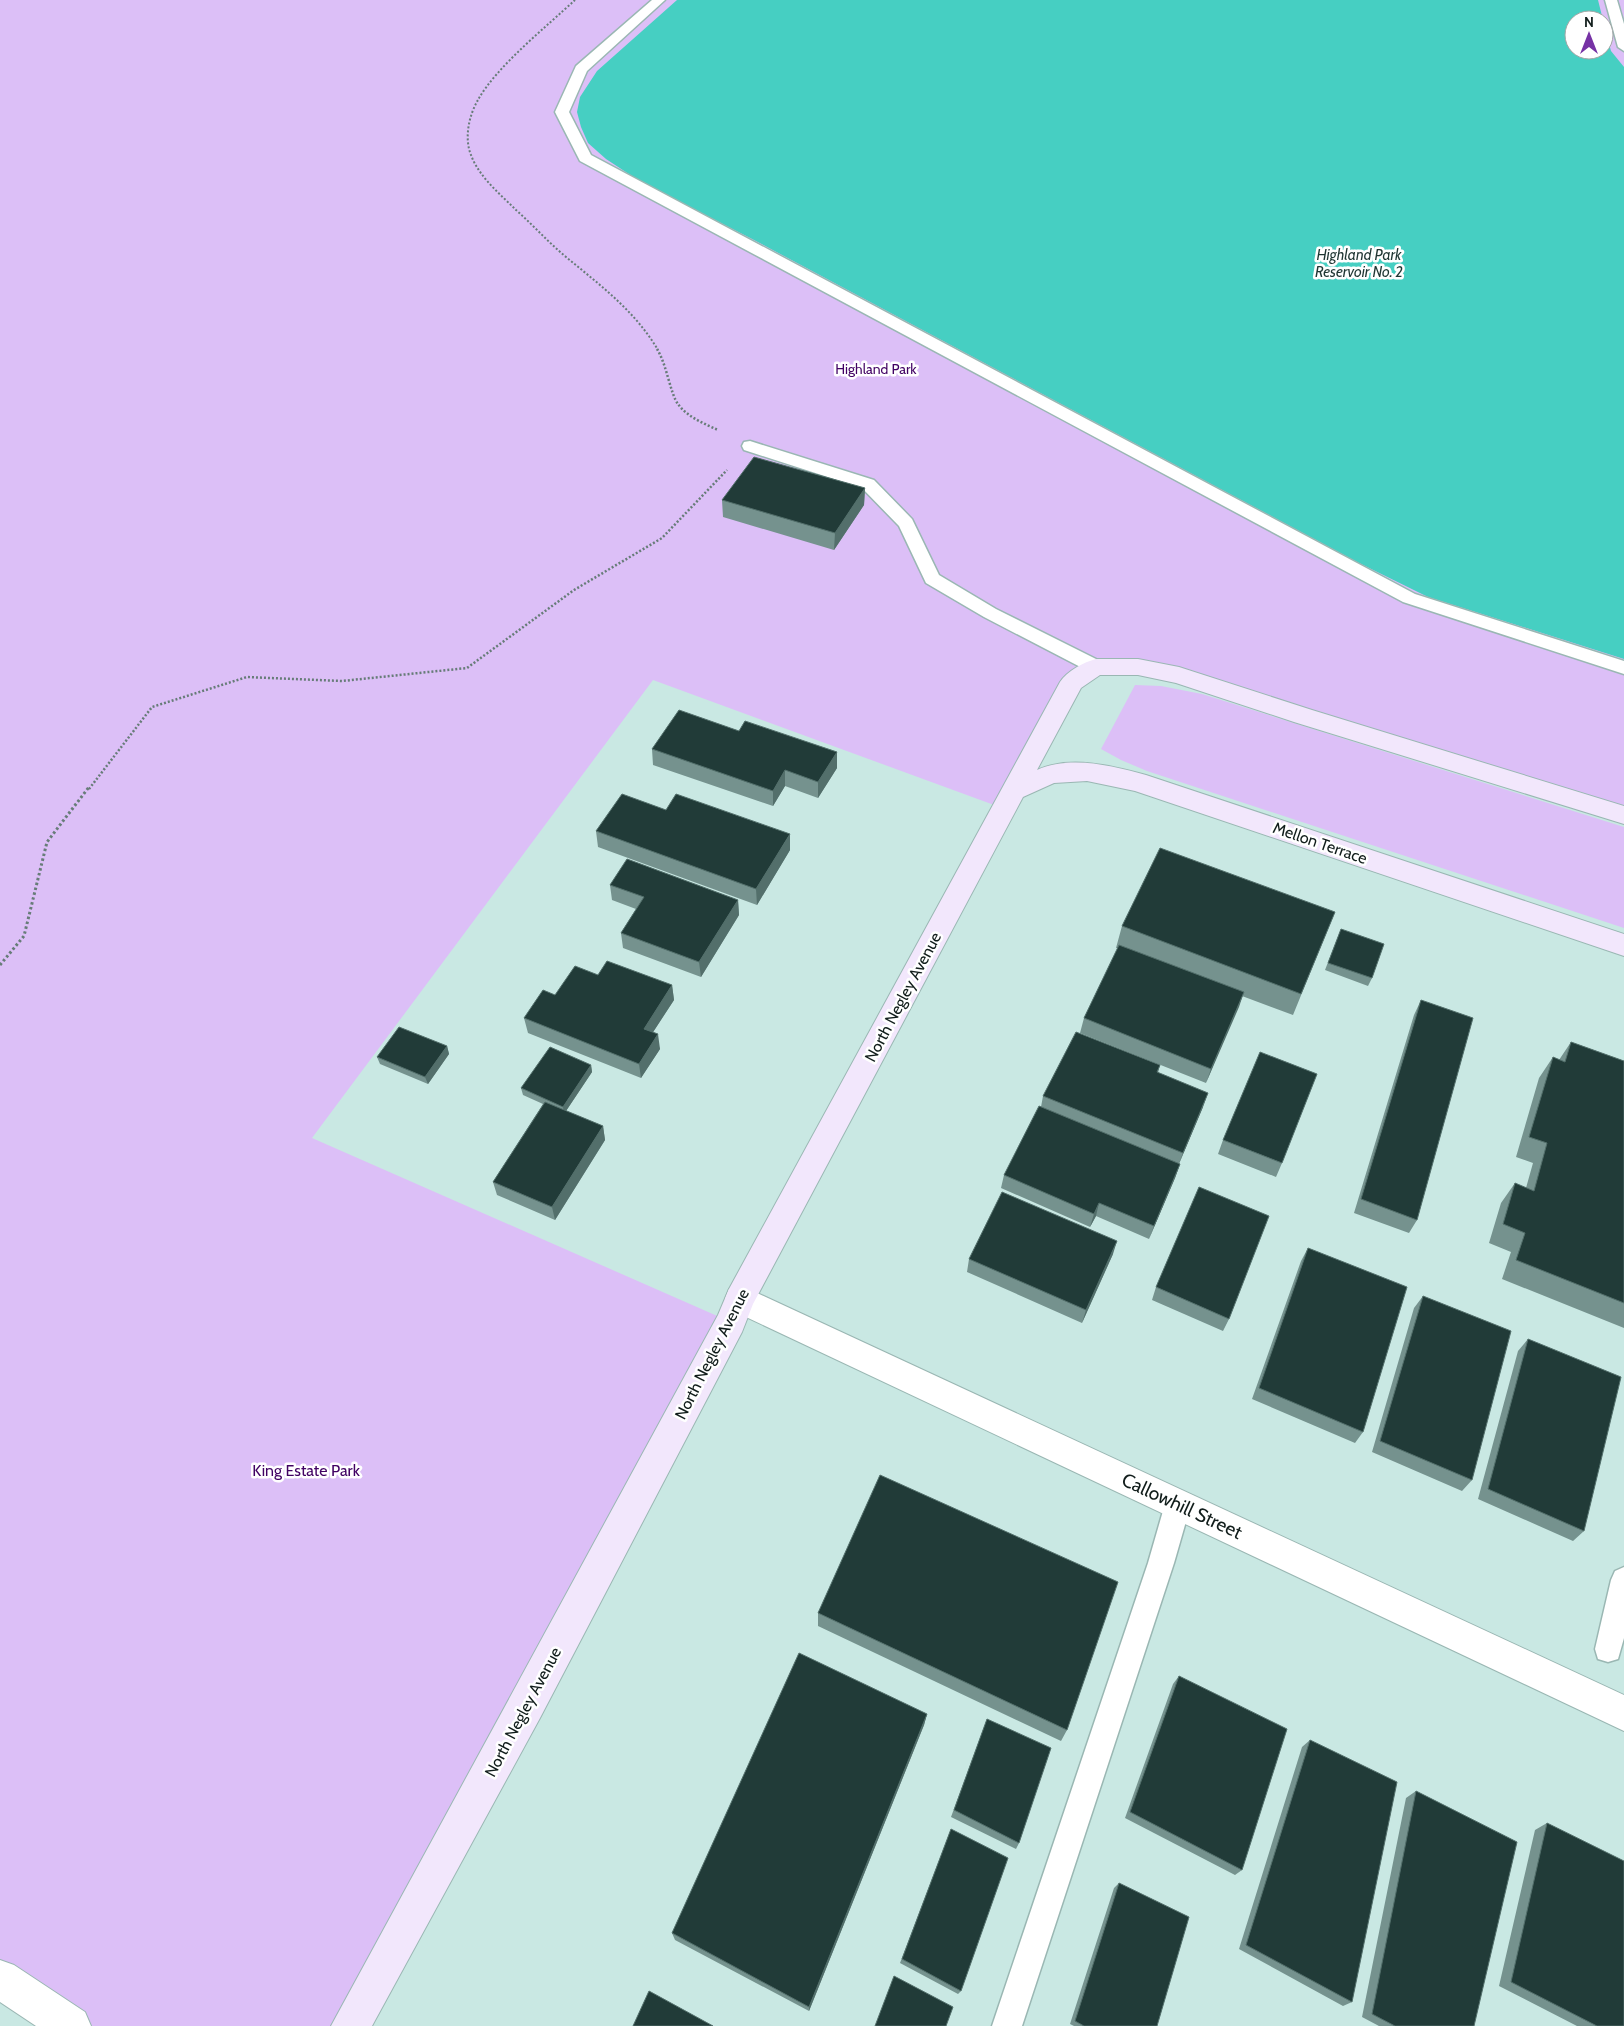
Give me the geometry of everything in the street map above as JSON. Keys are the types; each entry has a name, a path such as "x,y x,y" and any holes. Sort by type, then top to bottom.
{"main road":[{"name":"North Negley Avenue","path":"351,2026 532,1696 731,1322 740,1299 1072,682 1096,667"},
{"path":"1096,667 1138,668 1179,675 1312,719 1624,815"},
{"name":"Mellon Terrace","path":"1015,790 1051,774 1087,772 1137,782 1624,945"}],"street":[{"name":"Callowhill Street","path":"740,1299 1624,1713"},
{"path":"0,1979 71,2026"}],"lane":[{"path":"659,0 581,69 562,112 585,158 1409,598 1624,668"},
{"path":"1611,0 1624,47"},
{"path":"750,446 868,484 906,523 932,579 990,613 1096,667"},
{"path":"1006,2026 1160,1564 1178,1504"},
{"path":"1608,1649 1624,1580"}],"path":[{"path":"0,965 24,936 47,842 152,708 248,678 342,681 467,668 574,590 662,538 750,446 697,420 678,404 664,360 649,335 616,298 566,256 501,195 480,172 470,154 468,137 470,118 477,100 490,81 575,0"}],"green space":[{"path":"0,0 1624,0 1624,815 1179,675 1084,673 1005,809 653,680 312,1138 731,1322 351,2026 71,2026 0,1979"},
{"path":"1135,685 1161,686 1202,694 1624,827 1624,928 1147,771 1121,760 1101,749"}],"water":[{"name":"Highland Park Reservoir No. 2","path":"677,0 1598,0 1600,10 1564,10 1564,60 1614,60 1614,55 1624,67 1624,659 1428,597 1359,563 754,240 641,182 606,159 588,143 581,127 577,112 580,97 597,71"}],"building":[{"path":"754,457 865,488 835,533 722,500"},
{"path":"679,710 739,731 745,721 837,752 818,782 785,770 773,791 652,749"},
{"path":"622,794 666,810 676,794 790,834 756,889 596,831"},
{"path":"1160,848 1335,912 1301,994 1122,926"},
{"path":"627,859 738,900 699,962 621,933 644,897 610,885"},
{"path":"1341,929 1384,944 1372,978 1328,963"},
{"path":"1119,945 1244,992 1211,1069 1084,1018"},
{"path":"607,961 672,985 644,1029 658,1034 639,1064 524,1018 543,990 555,995 575,966 598,975"},
{"path":"1421,1000 1473,1018 1417,1220 1361,1199"},
{"path":"399,1027 447,1046 425,1077 377,1057"},
{"path":"1076,1032 1160,1065 1157,1072 1208,1093 1183,1153 1043,1096"},
{"path":"1571,1042 1624,1061 1624,1303 1516,1260 1525,1233 1503,1224 1515,1183 1534,1191 1547,1143 1529,1137 1553,1057 1565,1062"},
{"path":"550,1047 591,1065 563,1107 521,1088"},
{"path":"1260,1052 1317,1074 1282,1163 1223,1140"},
{"path":"545,1102 603,1126 552,1207 493,1182"},
{"path":"1039,1106 1180,1164 1154,1226 1099,1203 1094,1214 1004,1175"},
{"path":"1199,1187 1269,1216 1229,1319 1156,1287"},
{"path":"1002,1192 1117,1241 1086,1310 969,1259"},
{"path":"1308,1248 1407,1287 1363,1432 1259,1388"},
{"path":"1423,1296 1511,1331 1472,1480 1380,1441"},
{"path":"1528,1339 1621,1377 1584,1531 1488,1489"},
{"path":"880,1475 1118,1582 1067,1730 818,1613"},
{"path":"799,1653 927,1714 809,2007 672,1933"},
{"path":"1179,1676 1287,1729 1242,1870 1130,1812"},
{"path":"987,1719 1051,1748 1019,1843 954,1810"},
{"path":"1310,1740 1397,1782 1352,2002 1246,1945"},
{"path":"1416,1791 1517,1842 1474,2026 1395,2026 1372,2014"},
{"path":"1547,1823 1624,1861 1624,2026 1597,2026 1511,1982"},
{"path":"951,1829 1008,1858 961,1991 902,1959"},
{"path":"1119,1883 1189,1917 1157,2026 1084,2026 1075,2021"},
{"path":"894,1976 953,2007 946,2026 875,2026"},
{"path":"649,1991 713,2026 633,2026"}],"park label":[{"name":"Highland Park","path":"876,369"},
{"name":"King Estate Park","path":"306,1470"}]}
